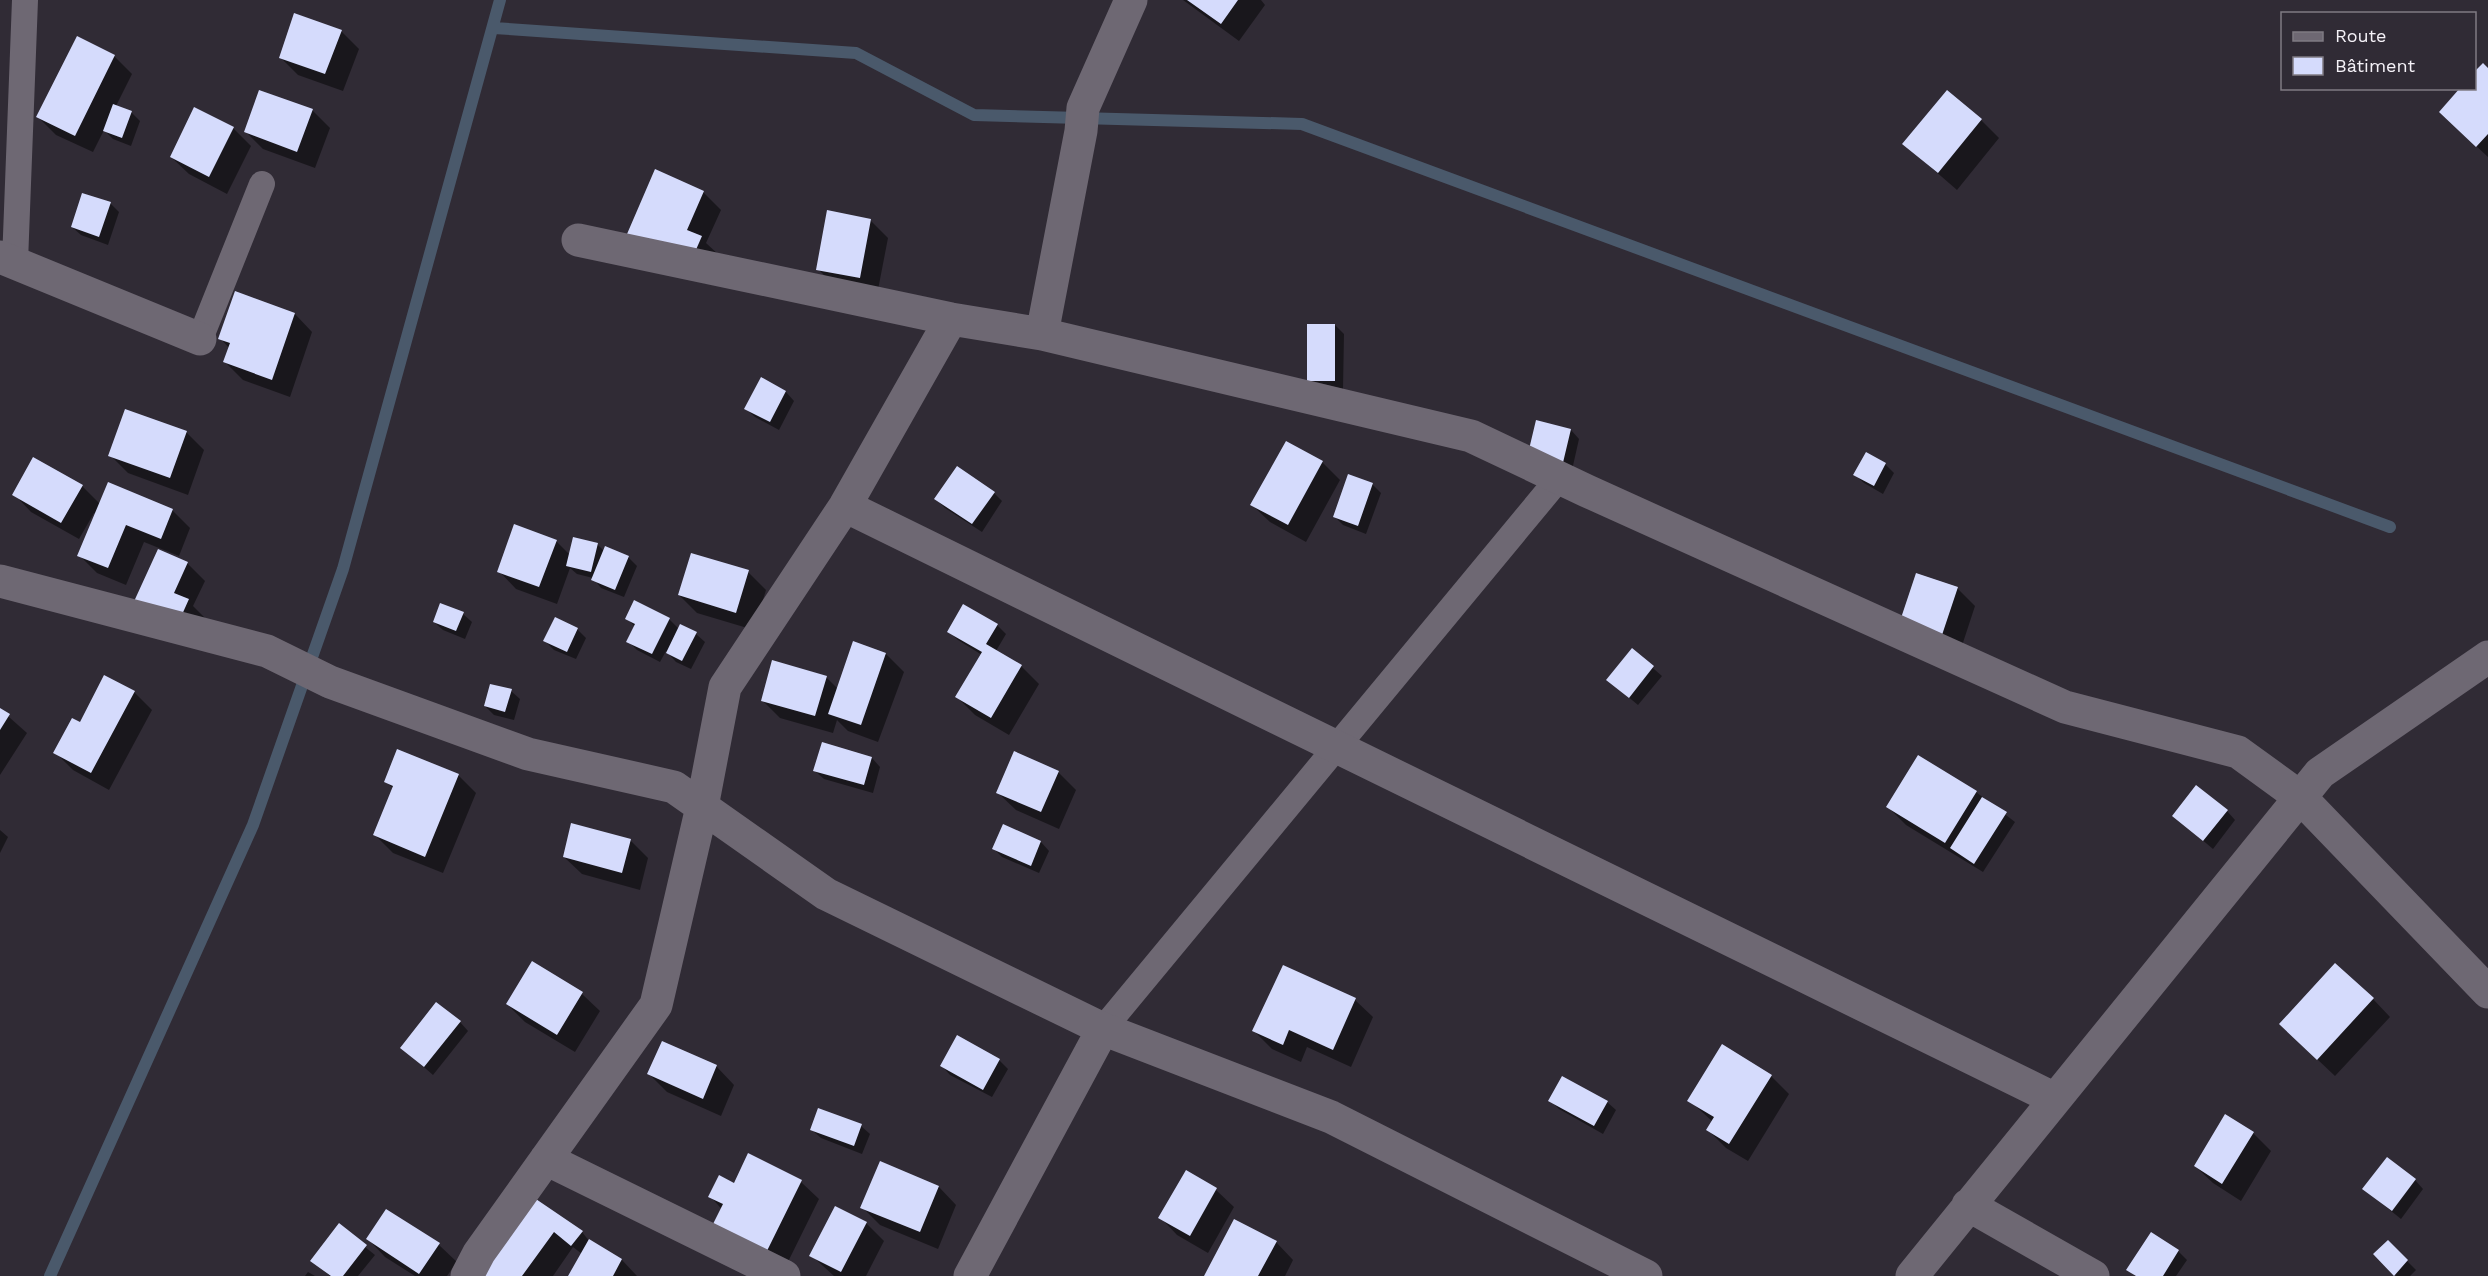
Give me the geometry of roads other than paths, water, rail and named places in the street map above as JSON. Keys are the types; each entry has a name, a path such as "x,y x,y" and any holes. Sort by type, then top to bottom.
{"street":[{"path":"1042,334 1082,120 1131,0"},
{"path":"578,240 951,320 1042,334 1471,436 2065,707 2238,752 2300,797 2488,992"},
{"path":"7,259 200,339"},
{"path":"467,1276 478,1253 656,1005 702,807 724,687 845,506 951,320"},
{"path":"845,506 2055,1099"},
{"path":"0,581 267,651 330,682 528,753 674,787 826,894 1103,1029 1331,1117 1646,1276"},
{"path":"1912,1276 2320,772 2488,657"},
{"path":"970,1276 1103,1029"},
{"path":"546,1159 784,1276"},
{"path":"1968,1204 2093,1276"}],"lane":[{"path":"7,259 25,0"},
{"path":"200,339 262,184"},
{"path":"1103,1029 1560,477"}],"waterway":[{"path":"50,1276 253,825 343,569 500,0"},
{"path":"494,28 856,53 974,115 1302,124 2390,527"}]}
